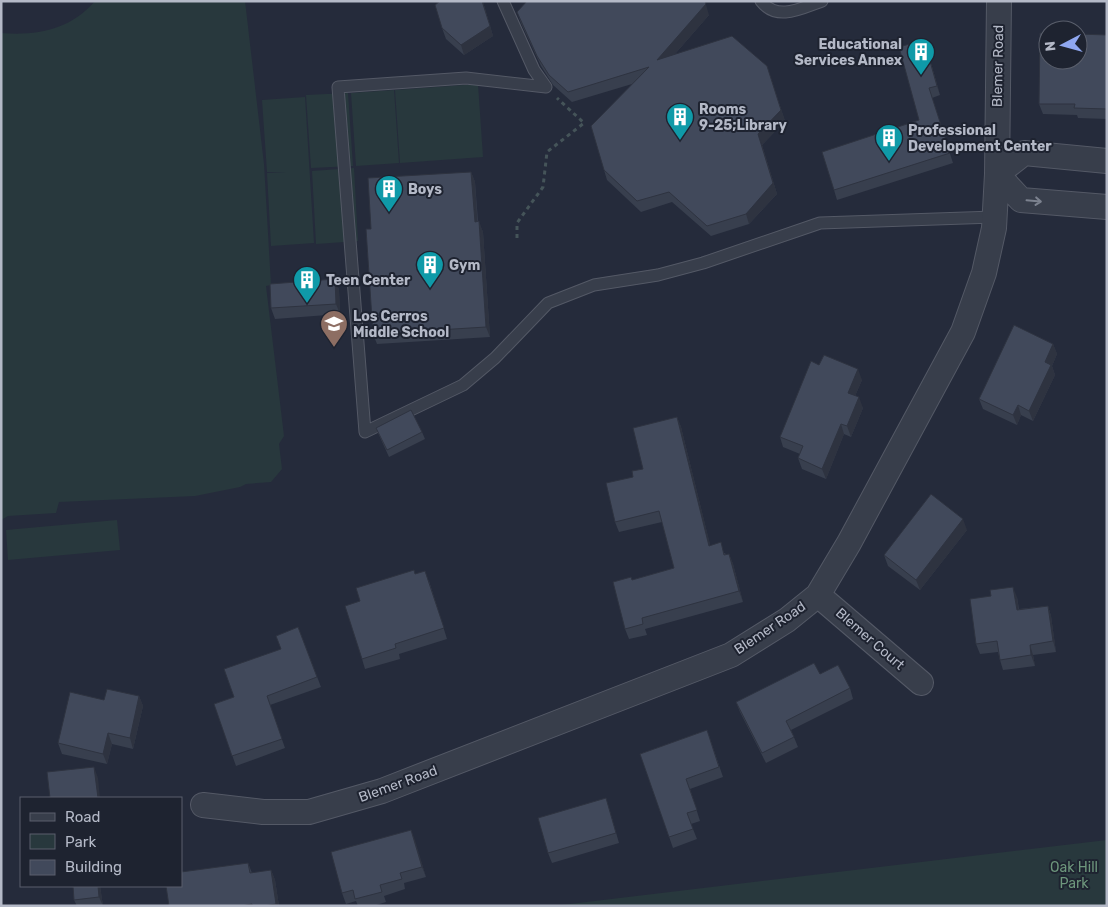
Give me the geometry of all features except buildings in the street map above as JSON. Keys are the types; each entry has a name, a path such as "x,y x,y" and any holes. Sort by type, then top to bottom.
{"street":[{"name":"Blemer Road","path":"203,805 263,812 309,812 382,791 731,655 787,620 818,595 849,543 963,332 984,273 994,217 997,174 999,1"},
{"path":"1107,161 1024,153 997,174 1022,200 1107,207"},
{"name":"Blemer Court","path":"818,595 921,682"}],"lane":[{"path":"503,1 534,70 546,87"},
{"path":"761,1 768,10 778,13 822,1"},
{"path":"546,87 466,78 338,87 365,432 463,386 495,358 548,303 594,285 658,275 703,263 820,223 994,217"}],"path":[{"path":"517,238 517,223 543,187 547,152 584,123 546,87"}],"green space":[{"path":"95,1 245,1 264,164 271,285 266,286 284,436 279,444 282,469 271,482 246,484 240,487 195,496 59,502 56,513 8,516 1,520 1,33 40,32 64,25 75,19"},
{"path":"478,84 483,157 400,163 395,90"},
{"path":"394,90 399,163 356,166 351,93"},
{"path":"348,93 353,166 311,168 306,95"},
{"path":"305,97 314,243 271,246 267,173 286,172 267,172 262,100"},
{"path":"354,168 358,241 316,244 312,171"},
{"path":"117,520 120,550 8,560 6,530"},
{"name":"Oak Hill Park","path":"1107,840 1107,906 553,906"}],"place":[{"name":"Educational Services Annex","path":"921,76"},
{"name":"Rooms 9-25;Library","path":"680,141"},
{"name":"Professional Development Center","path":"889,162"},
{"name":"Boys","path":"389,213"},
{"name":"Gym","path":"430,289"},
{"name":"Teen Center","path":"307,304"},
{"name":"Los Cerros Middle School","path":"334,348"}]}
